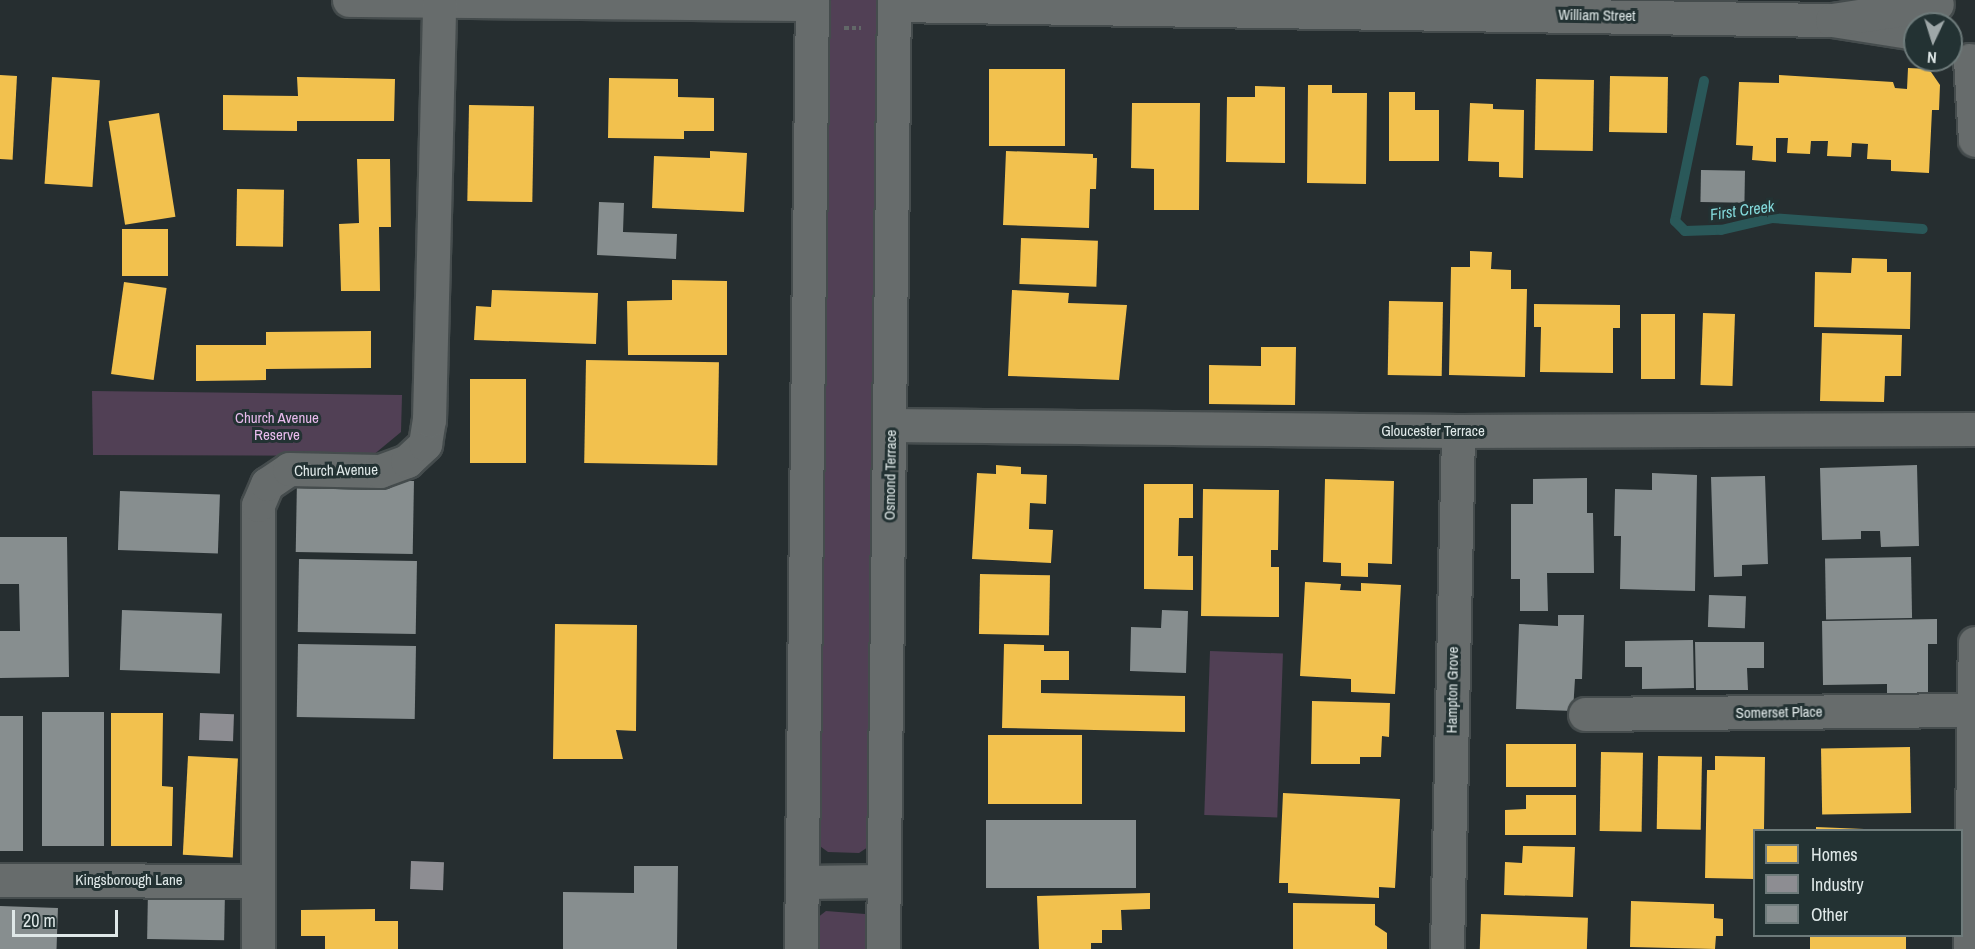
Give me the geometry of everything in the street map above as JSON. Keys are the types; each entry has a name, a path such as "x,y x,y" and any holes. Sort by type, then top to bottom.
{"street":[{"path":"349,0 812,11 801,949"},
{"name":"Church Avenue","path":"258,949 258,505 267,484 289,469 380,471 407,461 425,444 429,420 439,1"},
{"name":"William Street","path":"894,11 1311,4 1832,20 1903,31"},
{"name":"William Street","path":"1832,20 1937,9"},
{"name":"Osmond Terrace","path":"883,949 894,11"},
{"path":"1965,57 1975,140"},
{"name":"Gloucester Terrace","path":"890,425 1458,431 1975,429"},
{"name":"Hampton Grove","path":"1447,949 1458,431"},
{"path":"1970,949 1975,643"},
{"name":"Somerset Place","path":"1585,714 1973,710"},
{"name":"Kingsborough Lane","path":"0,880 258,881"},
{"path":"802,882 883,881"}],"path":[{"path":"812,11 894,11"}],"green space":[{"path":"823,0 882,0 871,845 859,853 828,852 817,844"},
{"name":"Church Avenue Reserve","path":"92,391 402,395 401,432 372,456 93,455"},
{"path":"1210,651 1283,654 1277,817 1204,815"},
{"path":"826,911 865,914 871,949 814,949 817,918"}],"building: Homes":[{"path":"989,69 1065,69 1065,146 989,146"},
{"path":"1908,72 1931,72 1940,85 1939,110 1932,110 1929,173 1891,171 1891,160 1867,159 1868,144 1852,143 1851,157 1827,156 1828,141 1811,141 1810,154 1787,153 1788,138 1776,138 1776,162 1752,160 1753,146 1736,145 1739,82 1779,83 1779,75 1893,82 1895,88 1907,89"},
{"path":"0,75 17,76 13,160 0,159"},
{"path":"1610,76 1668,77 1667,133 1609,132"},
{"path":"52,77 100,80 92,187 45,184"},
{"path":"297,77 395,79 394,121 297,121 297,131 223,130 223,95 298,96"},
{"path":"609,78 678,79 678,97 714,98 714,131 684,131 684,139 608,138"},
{"path":"1536,79 1594,80 1593,151 1535,150"},
{"path":"1308,85 1332,85 1332,93 1367,93 1366,184 1307,183"},
{"path":"1255,86 1285,87 1285,163 1226,162 1227,97 1255,97"},
{"path":"1389,92 1415,92 1415,110 1439,110 1439,161 1389,161"},
{"path":"1132,103 1200,103 1199,210 1154,210 1154,169 1131,168"},
{"path":"1470,103 1493,104 1493,109 1524,110 1523,178 1499,177 1499,162 1468,161"},
{"path":"469,105 534,106 532,202 467,201"},
{"path":"159,113 175,217 125,225 109,121"},
{"path":"710,151 747,153 744,212 652,208 654,156 710,158"},
{"path":"1006,151 1093,154 1093,158 1097,158 1096,189 1090,189 1089,228 1003,225"},
{"path":"357,159 390,159 391,227 379,227 380,291 341,291 339,224 359,223"},
{"path":"237,189 284,190 283,247 236,246"},
{"path":"122,229 168,229 168,276 122,276"},
{"path":"1021,238 1098,241 1096,287 1019,284"},
{"path":"1470,251 1492,252 1491,269 1511,270 1511,289 1527,289 1525,377 1449,375 1451,267 1470,267"},
{"path":"1852,258 1887,259 1887,272 1911,272 1910,329 1814,327 1815,272 1851,273"},
{"path":"672,280 727,281 727,355 628,355 627,301 672,300"},
{"path":"124,282 167,288 154,380 111,374"},
{"path":"492,290 598,293 596,344 474,340 476,306 491,307"},
{"path":"1012,290 1069,293 1068,303 1127,305 1119,380 1008,376"},
{"path":"1389,301 1443,302 1442,376 1388,375"},
{"path":"1534,304 1620,305 1620,328 1613,328 1613,373 1540,372 1541,327 1534,327"},
{"path":"1703,313 1735,314 1732,386 1700,385"},
{"path":"1641,314 1675,314 1675,379 1641,379"},
{"path":"371,331 371,368 266,369 266,380 196,381 196,345 266,345 266,332"},
{"path":"1822,333 1902,335 1901,376 1885,376 1884,402 1820,401"},
{"path":"1261,347 1296,347 1295,405 1209,404 1209,365 1261,366"},
{"path":"586,360 719,362 717,465 584,463"},
{"path":"470,379 526,379 526,463 470,463"},
{"path":"996,465 1021,467 1021,474 1047,475 1046,504 1030,503 1029,529 1053,530 1051,563 972,559 977,473 996,474"},
{"path":"1325,479 1394,481 1392,564 1368,563 1368,577 1341,576 1341,563 1323,562"},
{"path":"1144,484 1193,484 1193,518 1179,518 1178,556 1193,556 1193,590 1144,589"},
{"path":"1203,489 1279,490 1278,550 1271,550 1271,567 1279,567 1279,617 1201,616"},
{"path":"980,574 1050,575 1049,635 979,634"},
{"path":"1305,582 1341,584 1340,590 1361,591 1361,583 1401,585 1395,694 1351,692 1351,679 1300,676"},
{"path":"555,624 637,625 636,731 616,730 623,759 553,759"},
{"path":"1004,644 1044,645 1044,651 1069,651 1069,680 1041,680 1041,693 1185,696 1185,732 1002,728"},
{"path":"1312,701 1390,703 1389,737 1382,736 1381,757 1360,757 1360,764 1311,764"},
{"path":"111,713 163,713 162,786 173,787 172,846 111,846"},
{"path":"988,735 1082,735 1082,804 988,804"},
{"path":"1506,744 1576,744 1576,787 1506,787"},
{"path":"1910,747 1911,813 1822,815 1821,749"},
{"path":"1601,752 1643,753 1642,832 1600,831"},
{"path":"188,756 238,759 233,857 183,855"},
{"path":"1658,756 1702,757 1701,830 1657,829"},
{"path":"1715,756 1765,757 1764,829 1753,829 1753,879 1705,878 1707,770 1715,770"},
{"path":"1283,793 1400,799 1395,888 1379,887 1379,898 1288,893 1288,883 1279,883"},
{"path":"1526,795 1576,795 1576,835 1505,835 1505,810 1526,809"},
{"path":"1816,827 1864,829 1816,829"},
{"path":"1523,846 1575,847 1573,897 1504,895 1505,862 1522,863"},
{"path":"1150,893 1150,909 1121,910 1122,930 1102,930 1102,943 1091,943 1091,949 1039,949 1037,896"},
{"path":"1631,901 1714,904 1714,918 1723,919 1723,936 1716,936 1715,949 1630,947"},
{"path":"1293,903 1375,904 1375,925 1387,933 1387,949 1293,949"},
{"path":"375,909 375,921 398,921 398,949 325,949 325,936 301,936 301,910"},
{"path":"1481,914 1588,918 1587,949 1480,949"},
{"path":"1810,937 1906,937 1906,949 1810,949"}],"building: Industry":[{"path":"200,713 234,714 233,741 199,740"},
{"path":"411,861 444,862 443,890 410,889"}],"building: Other":[{"path":"1701,170 1745,171 1744,203 1700,202"},
{"path":"599,202 624,203 623,232 677,234 676,259 597,255"},
{"path":"1917,465 1919,546 1881,547 1880,531 1861,531 1861,539 1822,540 1820,468"},
{"path":"1652,473 1697,475 1695,591 1620,589 1621,536 1614,536 1615,489 1652,490"},
{"path":"1765,476 1768,564 1742,565 1742,576 1714,577 1711,477"},
{"path":"1587,478 1587,513 1593,513 1594,573 1547,573 1548,611 1520,611 1520,579 1511,579 1511,504 1533,504 1533,479"},
{"path":"297,479 414,481 413,554 296,552"},
{"path":"120,491 220,494 218,553 118,550"},
{"path":"0,537 67,537 69,677 0,678 0,631 20,631 19,584 0,584"},
{"path":"1911,557 1912,618 1826,619 1825,559"},
{"path":"299,559 417,561 416,634 298,632"},
{"path":"1709,595 1746,596 1745,628 1708,627"},
{"path":"122,610 222,613 220,673 120,670"},
{"path":"1162,610 1188,611 1186,673 1130,671 1131,627 1161,628"},
{"path":"1558,615 1584,615 1582,679 1575,679 1573,711 1516,709 1519,624 1558,626"},
{"path":"1937,619 1937,644 1928,644 1928,694 1887,694 1887,684 1823,685 1822,621"},
{"path":"1693,640 1694,688 1642,689 1642,667 1625,667 1625,641"},
{"path":"1695,642 1764,642 1764,668 1747,668 1748,690 1696,690"},
{"path":"298,644 416,646 415,719 297,717"},
{"path":"42,712 104,712 104,846 42,846"},
{"path":"0,716 23,716 23,851 0,851"},
{"path":"986,820 1136,820 1136,888 986,888"},
{"path":"634,866 678,866 677,949 563,949 563,892 634,893"},
{"path":"148,889 225,890 224,940 147,939"},
{"path":"0,906 58,908 57,949 0,949"}],"waterway":[{"name":"First Creek","path":"1704,81 1675,221 1685,231 1721,230 1772,218 1923,229"}]}
